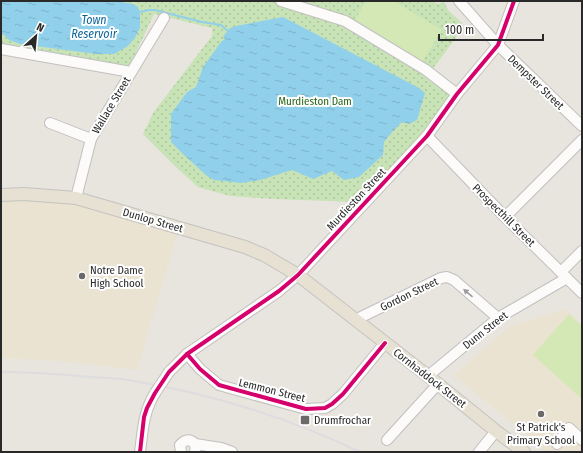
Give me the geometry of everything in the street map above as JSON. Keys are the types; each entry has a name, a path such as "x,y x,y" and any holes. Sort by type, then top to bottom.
{"main road":[{"name":"Dunlop Street","path":"1,195 24,194 76,198 245,247 264,255 298,275"},
{"name":"Cornhaddock Street","path":"298,275 524,452"}],"street":[{"path":"281,1 344,21 426,70 457,94"},
{"name":"Dempster Street","path":"459,1 498,45 582,126"},
{"name":"Murdieston Street","path":"140,452 144,417 147,408 169,372 187,354 279,291 298,275 427,136 457,94 498,45 514,1"},
{"name":"Wallace Street","path":"76,198 91,139 164,18"},
{"path":"1,49 131,72"},
{"path":"50,123 91,139"},
{"name":"Prospecthill Street","path":"427,136 505,217 582,293"},
{"path":"505,217 582,140"},
{"name":"Dunn Street","path":"428,376 498,318 564,275 582,251"},
{"name":"Gordon Street","path":"355,320 441,278 447,277 454,280 498,318"},
{"name":"Lemmon Street","path":"187,354 200,369 218,385 306,409 324,408 343,394 384,343"},
{"path":"387,440 438,384"},
{"path":"557,444 570,428 582,440"},
{"path":"480,452 496,431"},
{"path":"181,452 180,447 183,442 190,440 195,448 221,448 232,452"}],"shaded area":[{"name":"Notre Dame High School","path":"21,199 80,205 177,234 137,370 61,361 1,358 1,201"},
{"name":"St Patrick's Primary School","path":"565,309 582,324 582,452 547,452 454,375 510,326"}],"green space":[{"name":"Murdieston Dam","path":"1,1 430,1 438,4 444,2 448,10 462,23 455,39 431,71 454,97 441,115 357,202 230,196 198,187 143,134 153,113 212,36 212,28 154,14 129,67 1,47"},
{"path":"366,1 394,1 442,30 422,62 354,21"},
{"path":"569,314 582,326 582,399 533,355"}],"water":[{"name":"Town Reservoir","path":"1,1 116,1 133,4 138,7 140,14 140,28 128,46 114,54 96,54 20,44 9,40 1,32"},
{"path":"283,17 419,88 425,93 417,120 409,124 402,122 384,142 383,155 359,177 344,180 332,171 313,179 292,170 260,180 241,183 214,180 207,176 171,142 171,114 187,92 196,87 203,67 221,42 225,39 223,37 230,28"}],"waterway":[{"path":"139,12 155,10 202,22 221,25 228,31"}],"railway":[{"path":"1,372 45,373 123,379 158,385 217,399 276,417 332,439 360,452"}],"cycle path":[{"path":"140,452 144,417 147,408 169,372 187,354 279,291 298,275 427,136 457,94 498,45 514,1"},
{"path":"187,354 200,369 219,385 306,409 325,408 343,394 385,343"}],"place":[{"name":"Notre Dame High School","path":"82,276"},
{"name":"St Patrick's Primary School","path":"541,414"},
{"name":"Drumfrochar","path":"305,420"}]}
